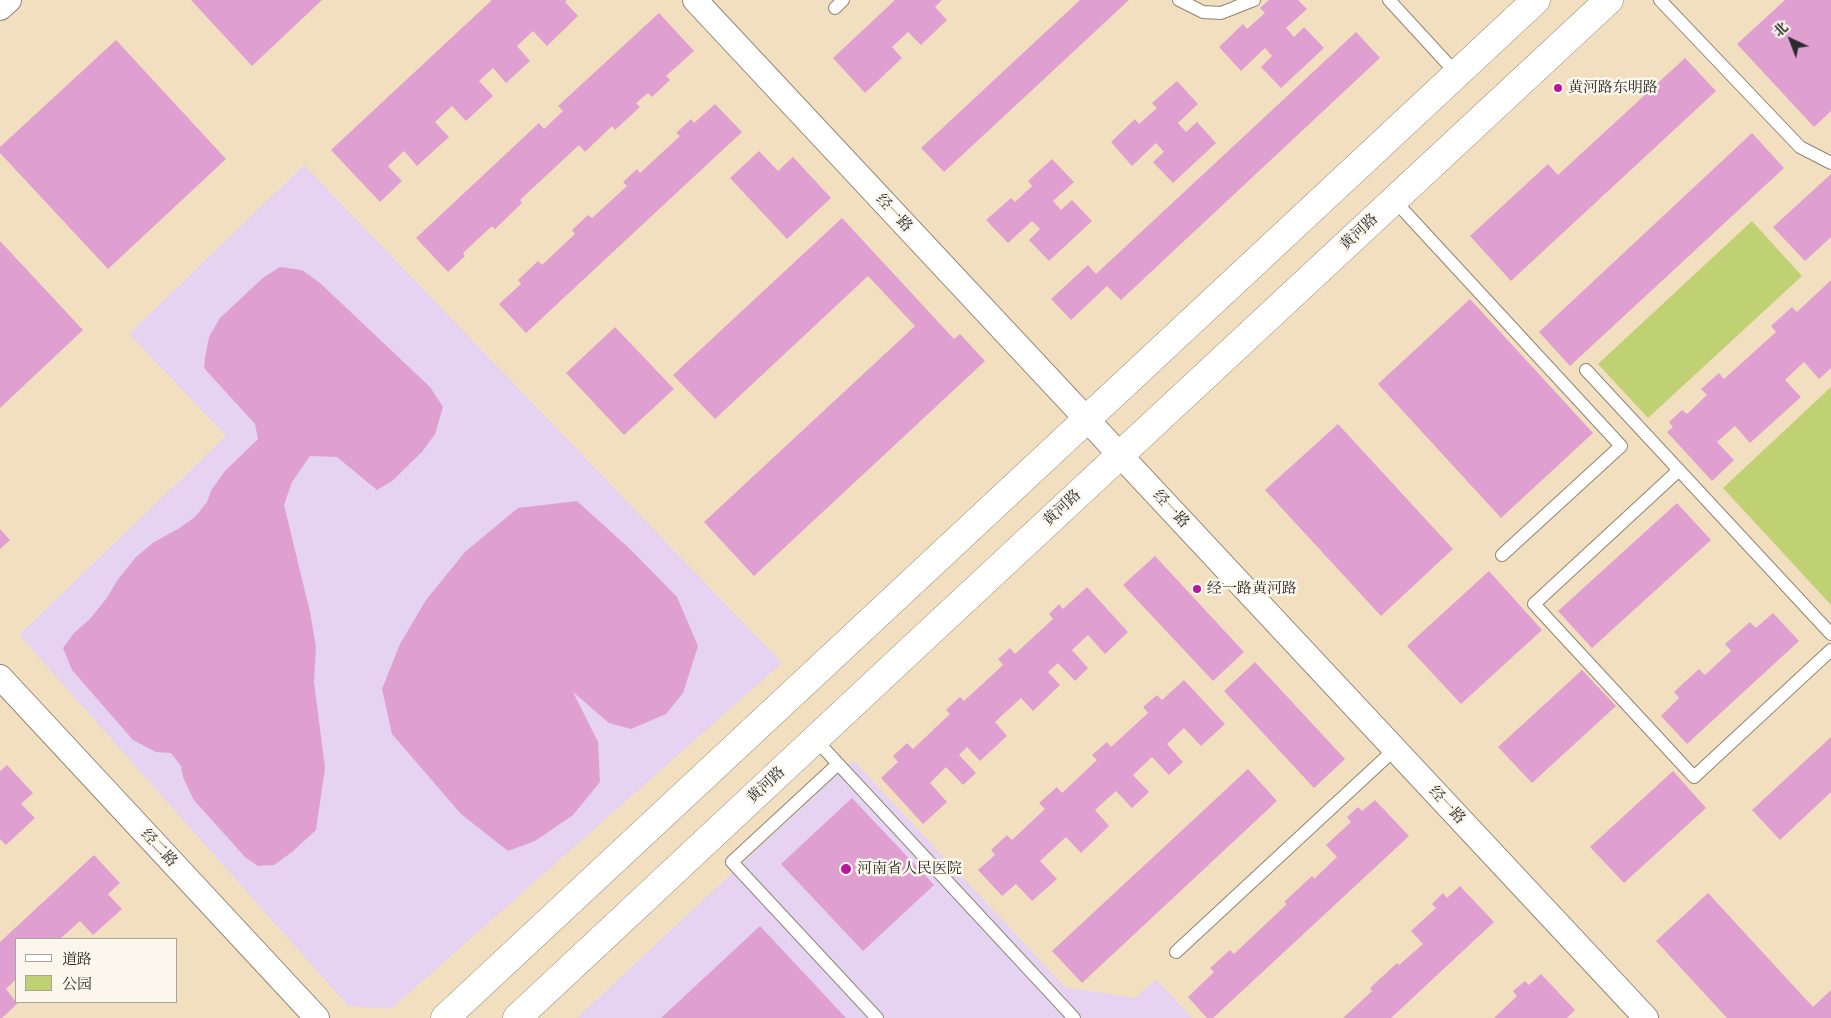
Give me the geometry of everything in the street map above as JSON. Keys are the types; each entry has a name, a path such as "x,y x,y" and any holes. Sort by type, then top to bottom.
{"main road":[{"path":"445,1018 1536,0"},
{"name":"黄河路","path":"518,1018 1609,0"}],"street":[{"path":"0,8 9,0"},
{"name":"经一路","path":"695,0 1646,1018"},
{"name":"经二路","path":"0,677 317,1018"}],"lane":[{"path":"1179,0 1203,12 1221,13 1254,0"},
{"path":"1388,0 1457,74"},
{"path":"1660,0 1800,147 1831,163"},
{"path":"1394,200 1620,446 1502,555"},
{"path":"1586,370 1831,634"},
{"path":"1679,470 1534,604 1694,777 1831,650"},
{"path":"815,739 1074,1018"},
{"path":"1176,952 1394,749"},
{"path":"838,764 732,862 877,1018"}],"shaded area":[{"path":"304,165 782,663 391,1009 348,1006 19,635 226,436 129,334"},
{"name":"河南省人民医院","path":"853,760 1065,987 1135,998 1156,979 1192,1018 577,1018"}],"green space":[{"path":"1752,221 1802,276 1648,418 1598,364"},
{"path":"1831,387 1831,605 1723,488"}],"building":[{"path":"191,0 322,0 252,66"},
{"path":"492,0 567,0 565,2 578,16 547,46 533,31 517,46 530,61 506,83 493,68 479,81 493,96 466,121 452,106 435,122 449,137 417,166 404,151 388,166 402,181 380,202 331,150"},
{"path":"895,0 942,0 935,7 947,20 921,45 908,32 892,47 902,58 865,93 833,58"},
{"path":"1080,0 1129,0 944,172 921,148"},
{"path":"1269,0 1298,0 1307,9 1286,28 1294,37 1304,27 1324,48 1281,88 1261,67 1272,56 1265,48 1241,71 1219,47 1243,24 1247,29 1265,13 1260,8"},
{"path":"1785,0 1831,0 1831,111 1814,127 1737,44"},
{"path":"659,13 694,51 666,76 670,80 652,97 648,93 636,103 640,107 615,130 612,126 585,152 579,145 520,200 522,203 495,229 492,226 463,253 465,256 448,272 416,238 539,123 544,129 563,111 558,106"},
{"path":"1356,32 1380,58 1121,300 1107,286 1071,320 1051,299 1088,265 1096,274"},
{"path":"116,40 226,159 108,269 0,153 0,147"},
{"path":"1685,58 1716,91 1511,281 1470,236 1548,164 1558,175"},
{"path":"1177,81 1198,104 1178,123 1186,132 1197,122 1216,143 1173,183 1153,162 1164,152 1156,143 1132,166 1111,142 1135,119 1139,124 1157,108 1152,103"},
{"path":"715,104 742,132 526,333 499,304 521,284 518,280 538,261 542,265 575,234 572,230 588,215 592,218 627,186 623,182 637,169 640,173 680,136 676,133 691,119 694,123"},
{"path":"1752,133 1784,168 1570,366 1539,332"},
{"path":"759,151 778,171 793,157 831,198 787,239 730,178"},
{"path":"1052,159 1074,182 1053,201 1061,210 1072,200 1092,221 1049,261 1029,240 1040,229 1032,221 1008,243 986,220 1011,198 1015,202 1032,186 1028,181"},
{"path":"1831,174 1831,237 1805,261 1773,227"},
{"path":"842,218 954,339 960,334 985,361 754,576 704,522 915,326 868,276 715,419 673,375"},
{"path":"0,241 83,330 0,408"},
{"path":"280,267 302,270 320,283 430,387 443,407 435,434 422,452 392,481 377,490 337,457 310,456 292,482 284,505 310,612 316,647 314,682 325,768 316,830 292,852 274,865 258,866 245,857 193,799 183,777 181,766 171,753 156,752 133,740 72,670 63,648 74,633 89,620 106,599 119,578 136,557 154,542 195,517 207,502 212,489 225,471 258,439 255,424 204,368 205,358 209,337 220,318 264,277"},
{"path":"1831,280 1831,368 1819,379 1804,362 1785,380 1801,397 1750,443 1735,426 1717,442 1734,460 1712,481 1667,432 1673,427 1669,422 1682,410 1687,414 1707,395 1701,389 1719,373 1724,379 1776,332 1771,326 1792,307 1797,312"},
{"path":"1470,299 1593,433 1501,518 1378,384"},
{"path":"615,327 674,389 624,435 566,373"},
{"path":"1338,424 1453,549 1381,616 1265,490"},
{"path":"577,501 631,550 677,597 698,646 683,693 666,714 631,729 609,723 573,692 598,742 600,782 573,815 535,841 508,851 461,814 392,734 382,689 400,644 426,600 465,552 518,508"},
{"path":"1677,503 1711,540 1592,648 1558,611"},
{"path":"0,529 10,540 0,549"},
{"path":"1155,556 1244,652 1213,681 1123,585"},
{"path":"1489,571 1542,630 1461,704 1407,646"},
{"path":"1087,587 1128,632 1105,654 1088,635 1072,650 1088,668 1075,681 1058,663 1048,672 1060,685 1033,711 1021,698 995,722 1007,736 980,761 967,747 959,755 976,773 963,785 946,767 930,783 947,802 923,824 881,778 898,762 893,756 907,743 913,749 950,714 946,710 960,697 964,701 1003,665 998,659 1010,648 1015,654 1053,619 1049,614 1059,604 1063,609"},
{"path":"1773,613 1799,641 1687,744 1661,716 1679,698 1674,692 1699,669 1705,675 1731,651 1725,644 1750,622 1756,628"},
{"path":"1255,662 1345,759 1314,788 1224,691"},
{"path":"1582,670 1616,706 1532,783 1498,747"},
{"path":"1184,680 1225,724 1201,746 1184,728 1167,744 1183,762 1169,775 1152,757 1133,775 1149,792 1132,808 1116,791 1095,810 1109,826 1081,853 1066,837 1040,861 1057,879 1032,901 1016,884 1002,896 978,870 995,855 991,850 1007,835 1012,840 1045,809 1039,803 1057,787 1062,793 1097,760 1092,755 1107,742 1111,747 1148,713 1143,707 1157,695 1162,700"},
{"path":"1831,737 1831,792 1780,840 1752,810"},
{"path":"7,765 33,793 21,804 35,818 6,845 0,839 0,771"},
{"path":"1248,769 1277,801 1082,983 1052,951"},
{"path":"1673,771 1706,808 1624,883 1590,847"},
{"path":"852,798 934,885 863,951 781,864"},
{"path":"1375,800 1409,836 1213,1018 1207,1018 1188,997 1214,972 1210,968 1230,950 1234,954 1287,904 1284,902 1312,876 1314,879 1337,857 1326,845 1351,822 1347,817 1358,807 1362,811"},
{"path":"94,855 120,883 108,894 122,909 93,935 80,921 61,938 15,938 15,980 6,989 15,1003 18,1003 2,1018 0,1018 0,942"},
{"path":"1460,886 1494,922 1391,1018 1343,1018 1372,991 1370,988 1397,963 1399,965 1423,944 1411,931 1436,908 1432,904 1443,893 1447,898"},
{"path":"1708,893 1813,1007 1831,990 1831,1018 1727,1018 1656,941"},
{"path":"760,926 846,1018 661,1018"},
{"path":"1541,974 1575,1010 1567,1018 1494,1018 1517,996 1513,991 1525,981 1529,985"}],"place":[{"name":"黄河路东明路","path":"1558,88"},
{"name":"经一路黄河路","path":"1197,589"},
{"name":"河南省人民医院","path":"846,869"}]}
